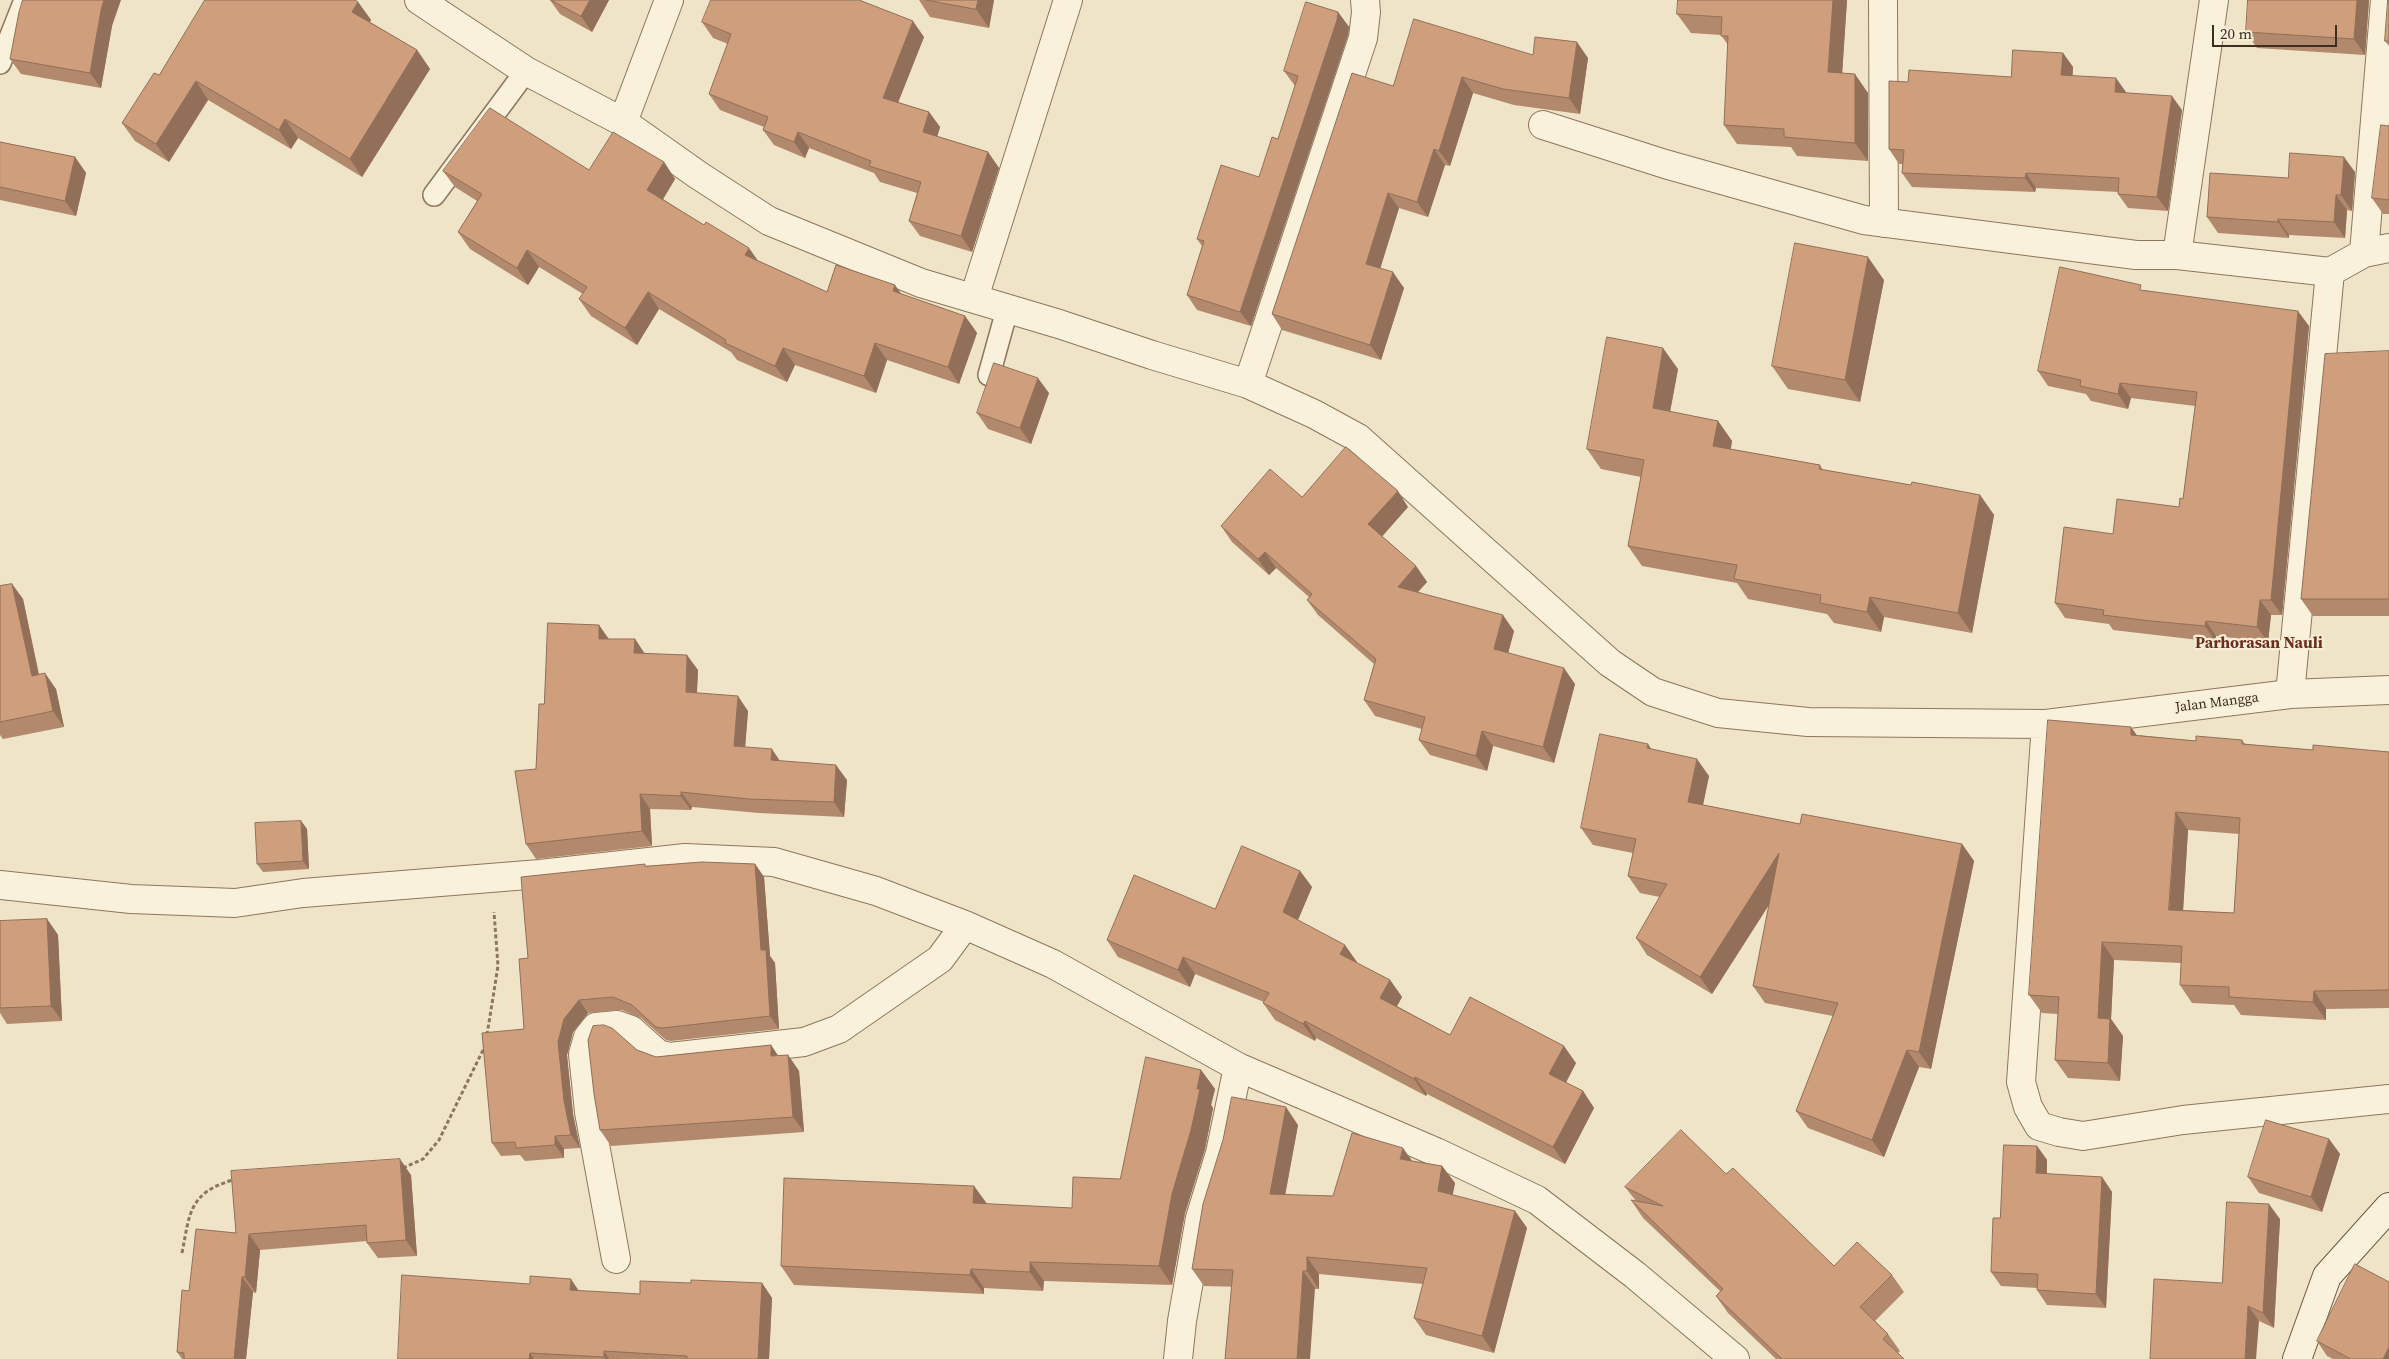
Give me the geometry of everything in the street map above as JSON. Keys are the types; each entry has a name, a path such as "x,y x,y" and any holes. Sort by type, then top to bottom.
{"street":[{"name":"Jalan Mangga","path":"419,0 526,71 623,122 698,175 769,221 921,283 1059,324 1248,384 1314,414 1358,438 1610,663 1653,692 1718,713 1808,722 2046,724 2290,694 2389,690"},
{"path":"623,122 669,0"},
{"path":"974,298 1068,0"},
{"path":"1248,384 1363,38 1366,12 1365,0"},
{"path":"1883,0 1884,223"},
{"path":"2177,254 2214,0"},
{"path":"1543,125 1665,164 1864,220 2136,255 2177,254 2330,272 2376,250 2384,0"},
{"path":"2290,694 2330,272"},
{"path":"2046,724 2021,1082 2028,1107 2039,1126 2083,1136 2183,1120 2389,1100"},
{"path":"0,885 131,899 235,903 303,893 685,858 774,862 876,891 966,924 1053,964 1238,1067 1436,1152 1537,1200 1636,1275 1735,1359"},
{"path":"616,1259 588,1112 584,1054 588,1037 596,1027 616,1025 631,1030 658,1054 670,1057 804,1042 839,1029 940,959 966,924"},
{"path":"1178,1359 1182,1321 1200,1218 1220,1153 1238,1067"},
{"path":"2297,1359 2328,1276 2389,1207"}],"lane":[{"path":"0,63 25,0"},
{"path":"434,196 526,71"},
{"path":"989,375 1007,310"}],"path":[{"path":"395,1168 404,1167 423,1159 439,1140 486,1043 498,966 492,877"},
{"path":"182,1253 189,1216 196,1202 206,1191 235,1179"}],"building":[{"path":"23,0 104,0 90,73 10,59"},
{"path":"205,0 355,0 358,2 352,12 417,50 350,159 285,119 279,130 196,81 156,144 122,123 154,73 159,75"},
{"path":"551,0 590,0 581,16"},
{"path":"711,0 859,0 913,21 883,98 929,112 923,132 988,152 961,236 909,221 921,182 869,166 871,161 798,132 794,142 763,130 768,117 709,94 731,34 702,22"},
{"path":"926,0 978,0 976,9"},
{"path":"1678,0 1833,0 1828,72 1855,74 1855,143 1784,137 1784,129 1724,125 1728,36 1721,36 1722,17 1677,14"},
{"path":"2248,0 2357,0 2354,39 2246,32"},
{"path":"2388,0 2389,41 2385,41"},
{"path":"1306,2 1338,12 1337,20 1240,312 1187,295 1204,241 1197,239 1221,165 1259,177 1272,137 1278,139 1298,76 1284,71"},
{"path":"1414,19 1533,55 1535,37 1577,42 1569,98 1503,89 1462,77 1439,151 1434,149 1417,202 1388,193 1366,264 1393,272 1370,345 1272,314 1352,73 1393,86"},
{"path":"2013,50 2063,53 2061,75 2116,78 2115,92 2172,96 2157,197 2118,194 2119,178 2026,173 2025,178 1902,173 1904,150 1889,149 1889,81 1908,82 1909,70 2011,77"},
{"path":"490,108 589,170 613,132 664,162 647,190 704,225 706,222 749,248 745,255 827,292 836,265 895,285 893,291 965,316 948,367 875,343 864,376 783,348 775,366 725,343 726,340 648,292 625,328 579,299 587,287 527,250 517,268 458,232 482,194 443,171"},
{"path":"2381,125 2389,126 2389,200 2372,198"},
{"path":"0,142 75,157 65,201 0,187"},
{"path":"2290,153 2344,157 2341,195 2336,195 2334,222 2278,219 2278,222 2207,217 2210,173 2288,178"},
{"path":"1795,243 1868,257 1845,380 1772,366"},
{"path":"2060,267 2141,285 2140,290 2298,311 2271,600 2260,600 2257,627 2206,621 2205,626 2151,621 2103,615 2104,610 2055,603 2064,527 2113,534 2117,499 2179,507 2180,498 2183,499 2197,392 2120,383 2118,394 2080,386 2081,380 2038,371"},
{"path":"1607,337 1663,348 1653,408 1718,421 1713,446 1820,465 1819,469 1911,485 1912,482 1980,495 1958,613 1870,597 1867,612 1820,603 1821,595 1734,579 1737,565 1628,546 1644,460 1587,449"},
{"path":"2389,351 2389,599 2301,599 2325,354"},
{"path":"994,363 1038,378 1020,428 977,413"},
{"path":"1346,447 1398,491 1368,524 1416,566 1398,587 1503,615 1494,649 1564,668 1543,747 1482,731 1476,756 1419,740 1425,717 1364,700 1376,659 1307,600 1312,594 1265,552 1258,559 1221,526 1270,469 1302,497"},
{"path":"12,584 32,676 45,673 53,711 0,722 0,586"},
{"path":"548,623 599,625 599,639 635,639 634,653 687,655 686,692 738,696 734,746 772,749 771,760 836,765 834,802 749,799 681,792 681,796 640,794 642,831 526,844 515,771 536,769 539,704 544,704"},
{"path":"2048,720 2131,727 2131,735 2196,741 2196,736 2242,740 2242,744 2313,750 2313,745 2389,752 2389,990 2314,991 2313,1002 2229,997 2229,987 2180,985 2182,946 2102,942 2098,1018 2110,1019 2108,1063 2055,1060 2059,997 2029,995","holes":["2176,812 2240,818 2234,913 2169,910"]},
{"path":"1600,734 1648,744 1647,748 1697,759 1688,802 1800,824 1802,814 1962,844 1919,1052 1907,1050 1872,1140 1796,1111 1838,1003 1753,986 1779,853 1700,977 1636,938 1667,884 1628,876 1636,839 1581,828"},
{"path":"301,821 303,861 257,864 255,823"},
{"path":"1242,846 1300,871 1283,912 1345,945 1340,954 1390,980 1380,998 1450,1035 1470,997 1564,1046 1549,1074 1583,1091 1553,1147 1415,1077 1414,1079 1305,1021 1303,1024 1263,1003 1269,993 1183,957 1178,970 1107,940 1134,875 1215,909"},
{"path":"702,862 755,864 761,950 766,950 770,1016 662,1028 656,1027 632,1005 613,997 579,1000 564,1019 558,1042 564,1101 571,1135 555,1136 555,1145 516,1148 515,1142 492,1143 482,1033 524,1029 519,959 528,958 521,877 645,864 645,866"},
{"path":"47,919 51,1006 0,1008 0,921"},
{"path":"604,1025 612,1028 637,1050 656,1057 771,1045 771,1056 788,1055 793,1117 600,1130 588,1040 593,1026"},
{"path":"1146,1057 1201,1070 1197,1089 1200,1089 1191,1130 1172,1194 1159,1266 1030,1262 1030,1272 971,1269 970,1275 781,1266 784,1178 974,1186 973,1203 1072,1208 1073,1177 1120,1179"},
{"path":"1232,1097 1286,1107 1270,1194 1333,1196 1352,1133 1403,1148 1400,1159 1442,1166 1438,1191 1515,1211 1482,1336 1414,1318 1427,1268 1307,1257 1307,1271 1303,1271 1297,1359 1225,1359 1233,1270 1192,1269 1203,1204 1223,1140"},
{"path":"2266,1120 2329,1139 2311,1197 2248,1177"},
{"path":"1681,1130 1726,1174 1733,1168 1834,1266 1857,1242 1892,1275 1860,1307 1888,1334 1883,1339 1904,1359 1782,1359 1716,1296 1723,1289 1631,1200 1663,1206 1625,1187"},
{"path":"2004,1145 2037,1146 2036,1173 2102,1177 2096,1294 2037,1290 2038,1274 1991,1272 1993,1218 2000,1218"},
{"path":"400,1159 406,1240 367,1243 366,1225 249,1234 245,1277 242,1277 234,1359 184,1359 184,1353 177,1352 182,1290 189,1291 196,1229 236,1233 231,1171"},
{"path":"2227,1202 2269,1204 2263,1313 2248,1306 2245,1359 2150,1359 2154,1279 2222,1283"},
{"path":"2355,1264 2389,1282 2389,1347 2383,1359 2351,1359 2317,1341"},
{"path":"402,1275 530,1284 530,1276 571,1279 570,1290 640,1294 640,1281 691,1283 691,1280 762,1283 758,1359 687,1359 687,1356 604,1351 604,1357 530,1353 529,1359 398,1359"}],"district":[{"name":"Parhorasan Nauli","path":"2259,644"}]}
